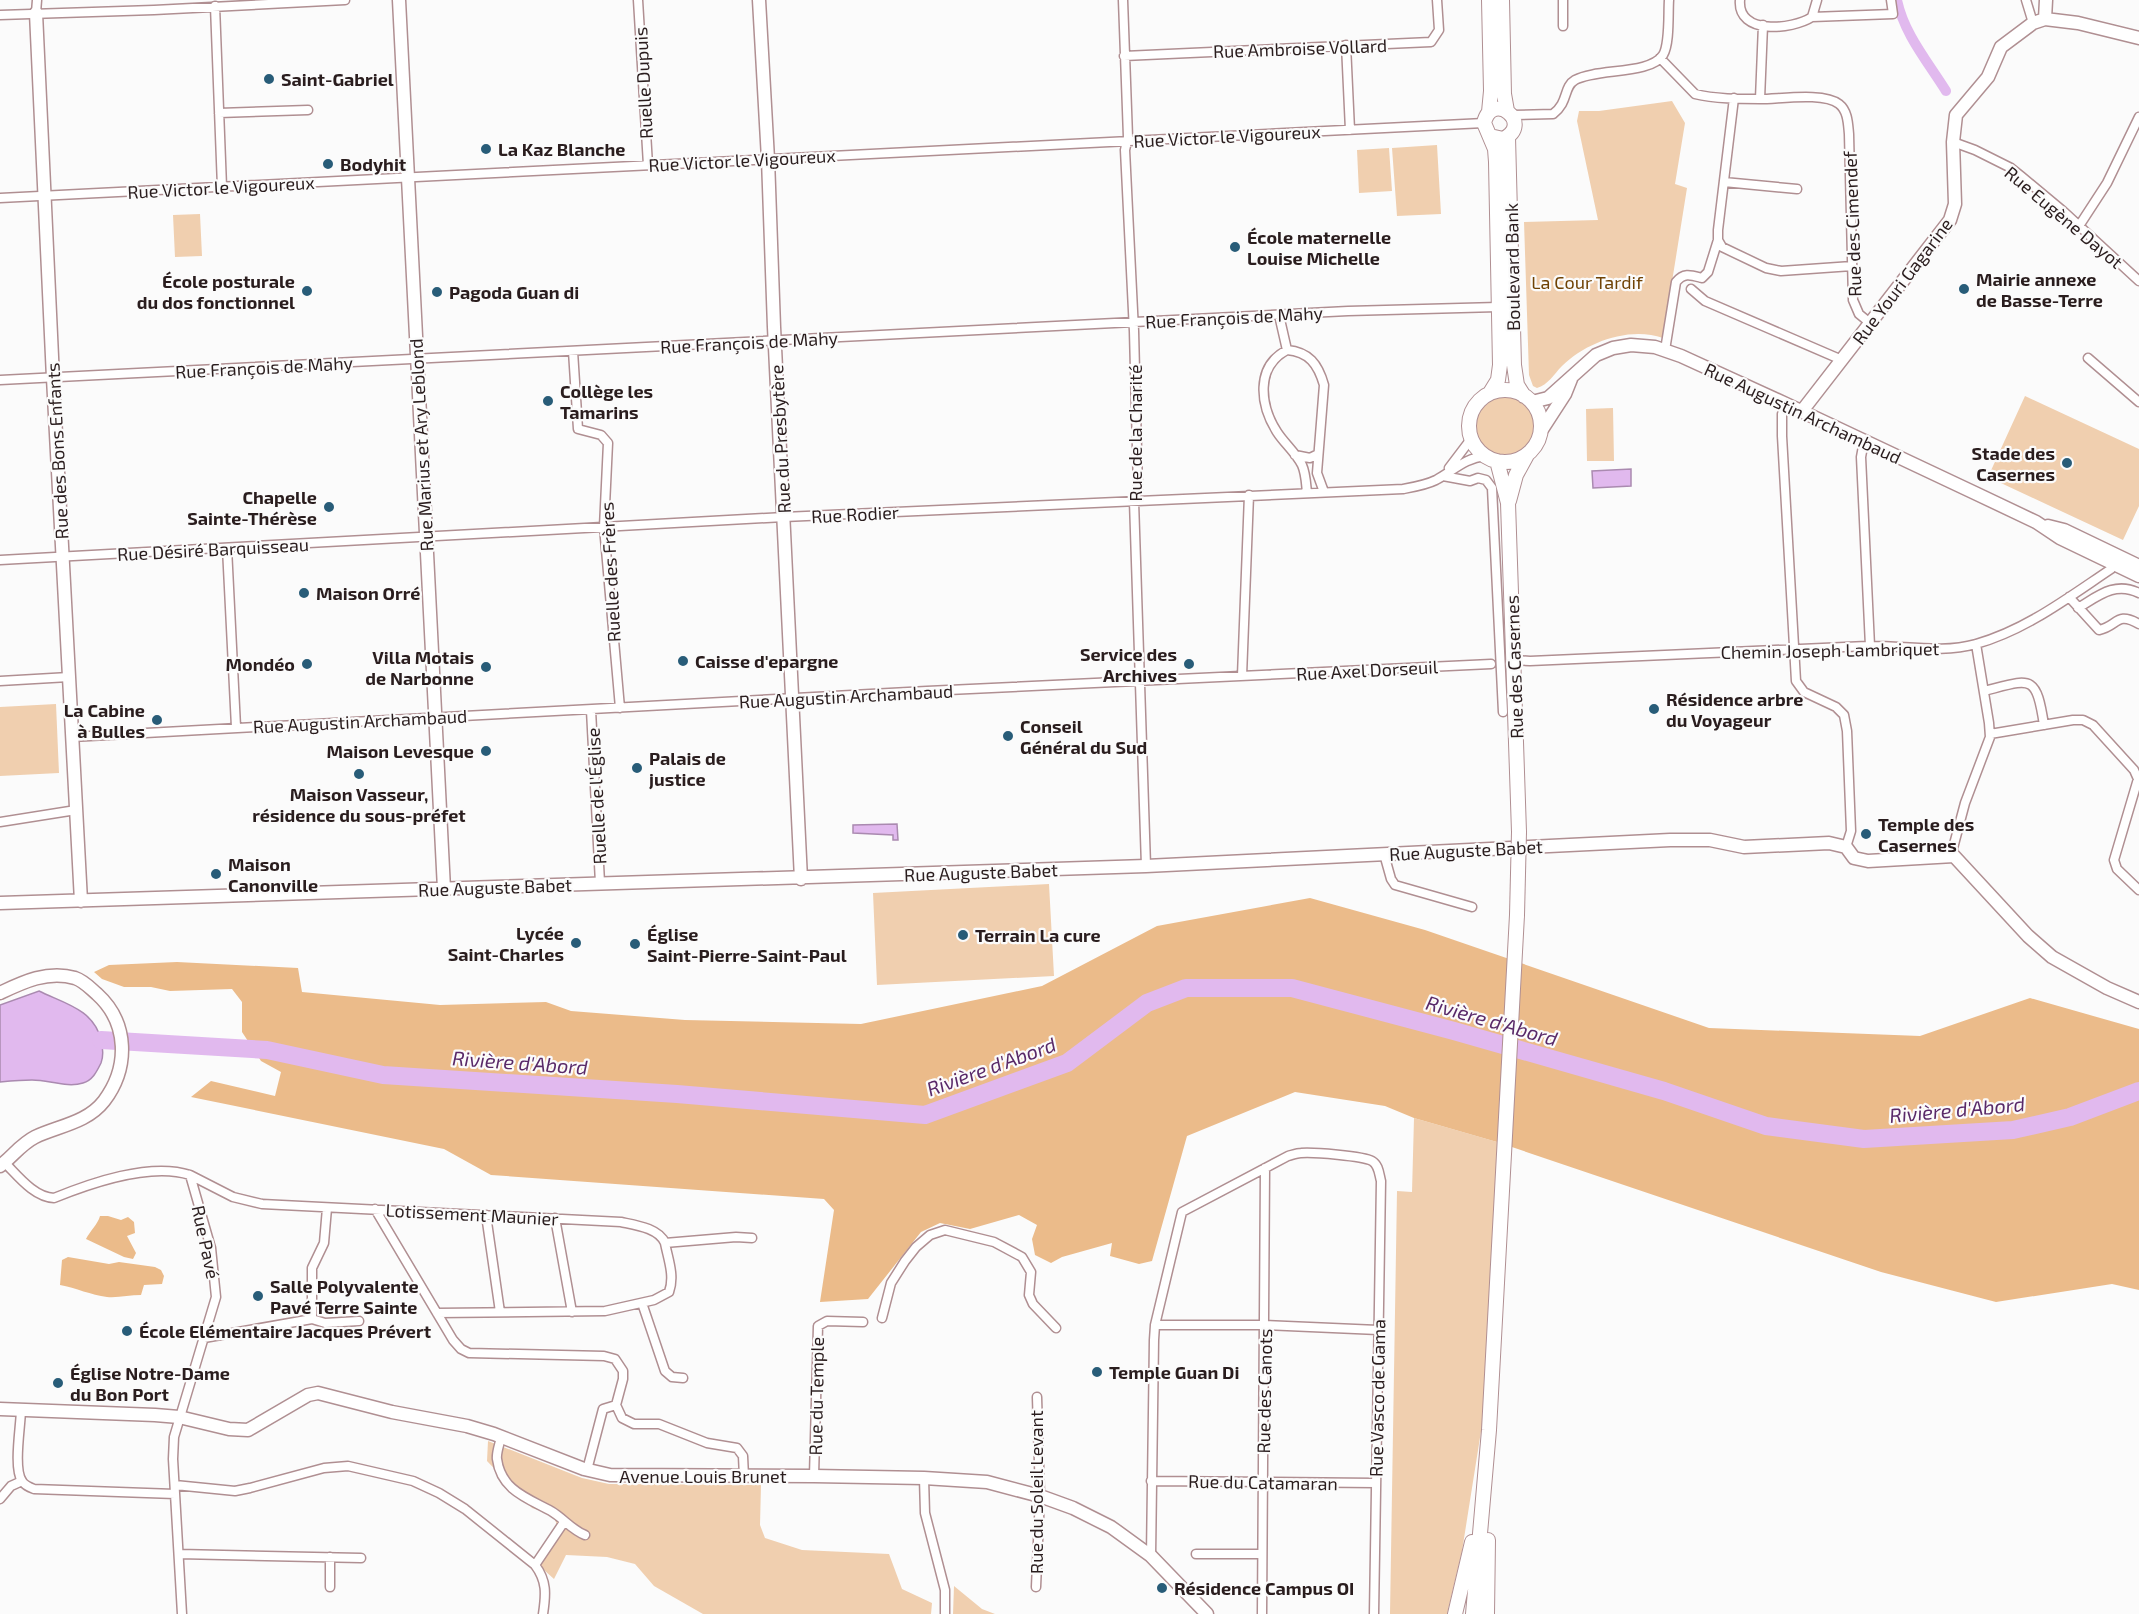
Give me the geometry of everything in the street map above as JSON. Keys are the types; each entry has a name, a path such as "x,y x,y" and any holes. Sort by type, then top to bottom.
{"main road":[{"name":"Boulevard Bank","path":"1489,0 1491,91 1487,124 1495,149 1496,162 1500,373 1490,393"},
{"path":"1502,0 1504,94 1515,124 1508,137 1498,139 1487,124 1498,109 1510,113"},
{"name":"Boulevard Bank","path":"1508,137 1515,377 1517,385 1528,399"},
{"path":"1508,503 1516,476 1527,455 1539,440 1541,420 1528,399 1508,390 1490,393 1472,412 1469,421 1471,439 1477,448 1491,458 1508,462 1527,455"},
{"path":"1491,458 1508,503"},
{"name":"Rue des Casernes","path":"1489,1430 1517,915 1519,832 1508,503"},
{"path":"1455,1614 1470,1553 1489,1430"},
{"path":"1473,1614 1489,1430"},
{"path":"1487,1614 1489,1430"}],"street":[{"name":"Rue des Bons Enfants","path":"37,0 53,378 81,901"},
{"path":"0,15 345,0"},
{"name":"Rue Marius et Ary Leblond","path":"399,0 444,889"},
{"name":"Ruelle Dupuis","path":"639,0 648,165"},
{"name":"Rue du Presbytère","path":"759,0 801,879"},
{"name":"Rue de la Charité","path":"1123,0 1128,137 1125,150 1138,489 1134,501 1146,866"},
{"name":"Rue Ambroise Vollard","path":"1124,56 1431,42 1439,30 1437,0"},
{"path":"1563,0 1563,26"},
{"path":"1510,113 1553,114 1564,103 1568,87 1573,81 1593,73 1644,66 1660,58 1666,44 1669,0"},
{"path":"1740,0 1739,9 1745,19 1755,24 1774,27 1803,23 1812,17 1893,14 1892,0"},
{"path":"1812,17 1817,0"},
{"path":"2026,0 2039,21"},
{"path":"2039,21 2046,0"},
{"path":"215,6 222,187"},
{"path":"2039,21 2078,23 2139,38"},
{"name":"Rue Youri Gagarine","path":"1802,411 1954,213 1953,142 1956,115 1988,77 2001,47 2039,21"},
{"path":"1660,58 1695,94 1760,99 1763,25"},
{"path":"1346,45 1350,130"},
{"path":"1665,350 1676,282 1681,276 1687,274 1702,278 1708,272 1718,240 1734,98"},
{"name":"Rue des Cimendef","path":"1760,99 1831,99 1841,105 1848,117 1855,307 1859,314 1870,323"},
{"path":"219,113 308,110"},
{"path":"2079,226 2107,183 2139,117"},
{"name":"Rue Victor le Vigoureux","path":"0,198 1487,124"},
{"name":"Rue Eugène Dayot","path":"1953,142 2011,168 2139,281"},
{"path":"1724,182 1797,189"},
{"path":"1718,240 1722,247 1730,252 1766,268 1781,271 1852,266"},
{"path":"1691,289 1705,301 1842,360"},
{"name":"Rue François de Mahy","path":"0,380 1418,308 1498,307"},
{"path":"1279,315 1287,350"},
{"name":"Rue Augustin Archambaud","path":"1528,399 1548,398 1596,355 1613,348 1631,345 1655,346 1802,411 2036,522 2060,538 2116,560 2139,566"},
{"path":"1307,493 1302,465 1269,417 1263,388 1266,371 1272,360 1287,350 1298,351 1308,356 1321,374 1324,385 1317,473 1324,492"},
{"name":"Ruelle des Frères","path":"573,351 578,429 601,435 608,444 604,527 620,708"},
{"path":"2088,358 2139,402"},
{"name":"Rue Augustin Archambaud","path":"1541,431 1565,394 1572,378"},
{"path":"1786,404 1782,414 1782,436 1796,681 1804,692 1836,707 1844,715 1847,731 1851,831 1846,847"},
{"path":"1443,476 1471,439"},
{"path":"1864,441 1861,457 1870,644"},
{"path":"1295,455 1310,458 1318,454"},
{"path":"1242,676 1249,495 1403,489 1427,484 1476,457 1491,458"},
{"path":"1443,476 1470,481 1478,478 1486,480 1491,488 1503,712"},
{"name":"Rue Rodier","path":"426,538 784,517 1249,495"},
{"name":"Rue Désiré Barquisseau","path":"0,560 426,538"},
{"path":"227,548 236,727"},
{"name":"Rue Augustin Archambaud","path":"2116,560 2139,576"},
{"name":"Chemin Joseph Lambriquet","path":"1514,660 1870,644 1938,649 1976,644 2029,622 2069,597 2116,560"},
{"path":"2078,608 2105,592 2124,587 2139,593"},
{"path":"2069,597 2098,630 2104,629 2121,618 2139,624"},
{"path":"1976,644 1990,734 1987,748 1965,803 1953,848 1954,856 2028,936 2052,957 2107,988 2139,1002"},
{"name":"Rue Axel Dorseuil","path":"1242,676 1491,664"},
{"name":"Rue Augustin Archambaud","path":"72,737 1242,676"},
{"path":"0,681 69,677"},
{"path":"1984,691 2018,682 2034,687 2039,696 2044,725"},
{"name":"Ruelle de l'Église","path":"591,710 600,883"},
{"path":"1990,734 2083,720 2093,725 2134,770 2138,779 2114,860 2117,868 2139,890"},
{"path":"0,822 76,810"},
{"name":"Rue Auguste Babet","path":"0,903 600,883 801,879 1146,866 1670,840 1710,840 1744,847 1829,843 1846,847 1854,858 1868,861 1954,856"},
{"path":"1384,854 1390,879 1395,885 1472,907"},
{"path":"0,993 33,978 68,977 84,982 104,1000 115,1016 122,1037 119,1076 102,1104 91,1113 63,1127 35,1137 2,1165 37,1194 48,1198 54,1198 92,1183 122,1176 164,1171 190,1175"},
{"name":"Rue Vasco de Gama","path":"1265,1168 1288,1156 1300,1153 1363,1158 1373,1161 1378,1168 1381,1182 1374,1614"},
{"path":"1151,1556 1155,1325 1182,1212 1265,1168"},
{"name":"Rue des Canots","path":"1262,1614 1265,1168"},
{"name":"Lotissement Maunier","path":"190,1175 233,1197 248,1201 327,1208 621,1222 650,1230 663,1238 665,1243"},
{"name":"Rue Pavé","path":"182,1614 174,1437 216,1297 211,1248 190,1175"},
{"path":"312,1319 312,1268 324,1243 327,1208"},
{"path":"375,1209 453,1340 461,1349 470,1353 604,1356 615,1359 623,1371 616,1406 622,1418 634,1424 659,1424 707,1443 737,1448 743,1456 744,1477"},
{"path":"486,1215 500,1312"},
{"path":"555,1218 572,1312"},
{"path":"882,1318 891,1283 905,1261 930,1235 945,1230 994,1242 1022,1257 1031,1272 1029,1295 1033,1304 1056,1328"},
{"path":"437,1313 605,1311 642,1303 661,1298 669,1292 672,1278 665,1243 736,1237 752,1238"},
{"path":"642,1303 665,1371 672,1377 683,1378"},
{"path":"204,1338 312,1319 325,1323 360,1321"},
{"name":"Rue du Temple","path":"814,1476 818,1326 827,1321 863,1322"},
{"path":"1155,1325 1265,1325 1378,1330"},
{"name":"Avenue Louis Brunet","path":"0,1409 179,1417 229,1429 248,1430 308,1395 318,1394 392,1412 467,1426 587,1470 610,1475 924,1478 987,1482 1040,1496 1073,1508 1110,1527 1151,1556 1207,1614"},
{"name":"Rue du Soleil Levant","path":"1036,1397 1040,1496 1036,1587"},
{"path":"587,1470 603,1409 616,1406"},
{"path":"21,1409 18,1467 22,1481 33,1489 235,1491 324,1468 348,1466 413,1481 439,1492 465,1509 535,1565 543,1576 545,1584 543,1614"},
{"path":"501,1437 496,1458 508,1487 552,1512 585,1535"},
{"path":"924,1478 925,1513 945,1590 945,1614"},
{"path":"0,1499 10,1486 22,1481"},
{"name":"Rue du Catamaran","path":"1151,1481 1376,1483"},
{"path":"535,1565 564,1522"},
{"path":"179,1554 361,1558"},
{"path":"1196,1554 1262,1554"},
{"path":"330,1557 330,1587"}],"green space":[{"name":"La Cour Tardif","path":"1672,101 1685,123 1675,184 1687,188 1663,338 1637,334 1623,335 1596,343 1572,357 1548,382 1537,388 1533,386 1529,375 1524,222 1598,220 1577,121 1579,111 1599,111"},
{"path":"1437,145 1441,214 1397,216 1392,148"},
{"path":"1389,148 1392,191 1359,193 1357,150"},
{"path":"200,214 202,256 175,257 173,215"},
{"name":"Stade des Casernes","path":"2025,396 2139,449 2139,506 2123,540 1988,477"},
{"path":"1500,397 1512,397 1523,402 1531,410 1536,427 1534,439 1523,452 1512,457 1500,457 1489,452 1481,444 1476,433 1476,421 1481,410 1489,402"},
{"path":"1613,408 1614,461 1587,461 1586,409"},
{"path":"56,704 59,773 0,776 0,707"},
{"name":"Terrain La cure","path":"1049,884 1054,976 877,985 873,893"},
{"path":"1414,1118 1497,1142 1503,1153 1482,1425 1462,1551 1447,1614 1390,1614 1397,1191 1412,1192"},
{"path":"488,1441 582,1478 609,1484 761,1485 760,1525 765,1538 802,1550 889,1554 902,1589 932,1603 931,1614 703,1614 654,1586 635,1564 607,1557 566,1555 554,1579 534,1561 556,1530 557,1525 553,1515 532,1508 487,1461"},
{"path":"954,1586 982,1609 995,1614 953,1614"}],"shaded area":[{"path":"1631,469 1631,486 1593,488 1592,471"},
{"path":"897,824 898,840 893,840 893,835 853,833 853,825"},
{"path":"1310,898 1425,930 1709,1028 1920,1036 2030,998 2139,1029 2139,1290 2112,1284 1996,1302 1881,1272 1497,1142 1414,1118 1385,1106 1295,1092 1187,1136 1152,1261 1139,1264 1110,1256 1112,1243 1062,1257 1051,1263 1035,1255 1032,1239 1037,1225 1019,1215 970,1229 940,1223 921,1232 868,1299 820,1302 834,1210 824,1199 491,1175 444,1149 191,1097 211,1081 275,1096 281,1072 261,1061 242,1032 242,1002 232,989 170,991 151,987 124,987 102,979 94,972 109,965 177,962 298,968 302,992 440,1005 546,1002 571,1011 685,1020 861,1024 1042,986 1157,926"},
{"path":"39,991 76,1008 92,1021 97,1029 103,1057 96,1072 86,1082 71,1085 32,1080 0,1082 0,1005"},
{"path":"100,1216 121,1220 128,1217 134,1222 135,1233 127,1236 136,1253 133,1259 86,1239"},
{"path":"68,1257 109,1264 119,1262 155,1267 161,1270 164,1276 162,1284 144,1285 141,1295 101,1296 60,1285 62,1260"}],"waterway":[{"path":"1897,0 1911,36 1946,91"},
{"name":"Rivière d'Abord","path":"101,1040 267,1050 383,1075 677,1094 925,1115 1067,1063 1147,1003 1186,988 1292,988 1664,1091 1766,1126 1864,1139 2013,1130 2070,1117 2139,1091"}],"place":[{"name":"Saint-Gabriel","path":"269,79"},
{"name":"La Kaz Blanche","path":"486,149"},
{"name":"Bodyhit","path":"328,164"},
{"name":"École maternelle Louise Michelle","path":"1235,247"},
{"name":"Mairie annexe de Basse-Terre","path":"1964,289"},
{"name":"École posturale du dos fonctionnel","path":"307,291"},
{"name":"Pagoda Guan di","path":"437,292"},
{"name":"Collège les Tamarins","path":"548,401"},
{"name":"Stade des Casernes","path":"2067,463"},
{"name":"Chapelle Sainte-Thérèse","path":"329,507"},
{"name":"Maison Orré","path":"304,593"},
{"name":"Caisse d'epargne","path":"683,661"},
{"name":"Mondéo","path":"307,664"},
{"name":"Service des Archives","path":"1189,664"},
{"name":"Villa Motais de Narbonne","path":"486,667"},
{"name":"Résidence arbre du Voyageur","path":"1654,709"},
{"name":"La Cabine à Bulles","path":"157,720"},
{"name":"Conseil Général du Sud","path":"1008,736"},
{"name":"Maison Levesque","path":"486,751"},
{"name":"Palais de justice","path":"637,768"},
{"name":"Maison Vasseur, résidence du sous-préfet","path":"359,774"},
{"name":"Temple des Casernes","path":"1866,834"},
{"name":"Maison Canonville","path":"216,874"},
{"name":"Terrain La cure","path":"963,935"},
{"name":"Lycée Saint-Charles","path":"576,943"},
{"name":"Église Saint-Pierre-Saint-Paul","path":"635,944"},
{"name":"Salle Polyvalente Pavé Terre Sainte","path":"258,1296"},
{"name":"École Elémentaire Jacques Prévert","path":"127,1331"},
{"name":"Temple Guan Di","path":"1097,1372"},
{"name":"Église Notre-Dame du Bon Port","path":"58,1383"},
{"name":"Résidence Campus OI","path":"1162,1588"}]}
